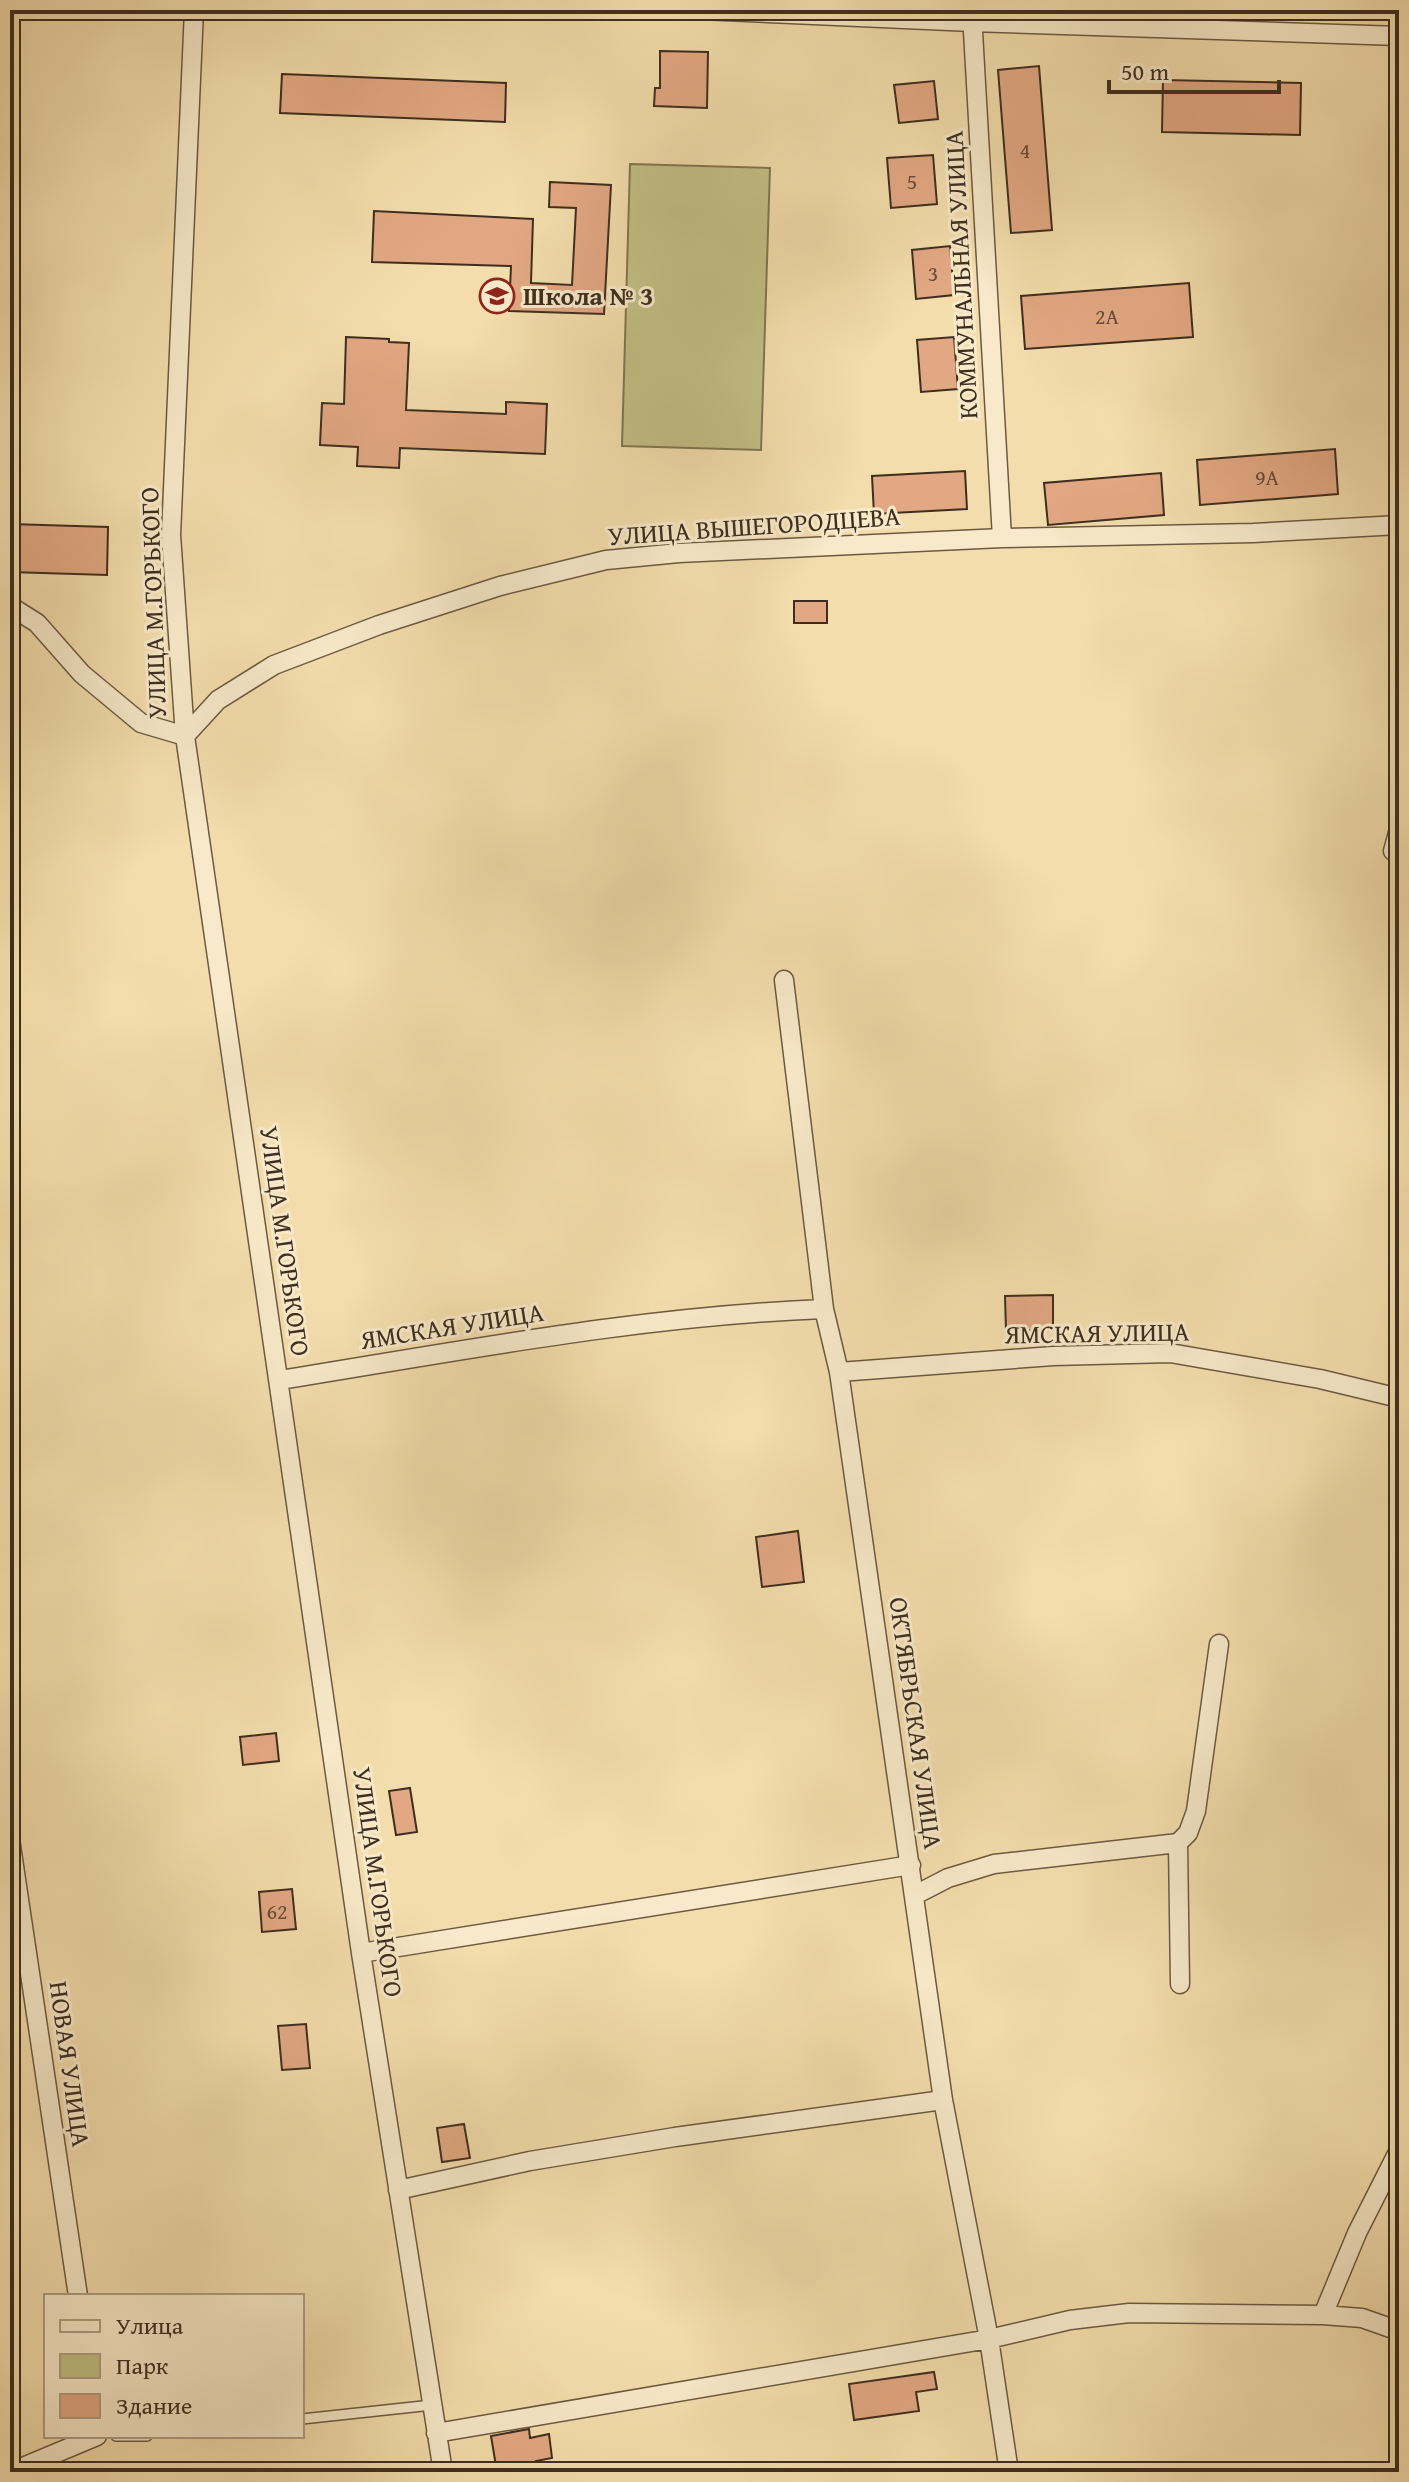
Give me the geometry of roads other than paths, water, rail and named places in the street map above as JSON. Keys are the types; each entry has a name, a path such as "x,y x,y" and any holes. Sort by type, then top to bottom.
{"street":[{"name":"УЛИЦА М.ГОРЬКОГО","path":"194,10 171,535 185,736 361,1953 443,2472"},
{"path":"700,10 972,16 1399,36"},
{"name":"КОММУНАЛЬНАЯ УЛИЦА","path":"972,16 1002,538"},
{"name":"УЛИЦА ВЫШЕГОРОДЦЕВА","path":"185,736 218,700 274,665 379,625 500,586 606,560 679,553 1002,538 1253,533 1399,525"},
{"path":"10,606 37,623 82,674 141,723 185,736"},
{"path":"1393,851 1399,829"},
{"name":"ОКТЯБРЬСКАЯ УЛИЦА","path":"784,980 824,1309 839,1372 943,2100 989,2339 1009,2472"},
{"name":"ЯМСКАЯ УЛИЦА","path":"280,1380 612,1326 742,1313 824,1309"},
{"name":"ЯМСКАЯ УЛИЦА","path":"839,1372 1053,1356 1170,1353 1320,1379 1399,1398"},
{"path":"915,1895 948,1878 994,1864 1178,1843 1188,1833 1196,1811 1219,1644"},
{"name":"НОВАЯ УЛИЦА","path":"10,1839 78,2294"},
{"path":"1178,1843 1180,1984"},
{"path":"361,1953 911,1865"},
{"path":"398,2190 545,2158 943,2100"},
{"path":"1323,2315 1357,2233 1399,2150"},
{"path":"436,2433 989,2339 1070,2320 1129,2313 1323,2315 1362,2318 1399,2331"},
{"path":"11,2472 92,2438"}],"lane":[{"path":"304,2419 432,2405"}],"place":[{"name":"Школа № 3","path":"497,296"}]}
